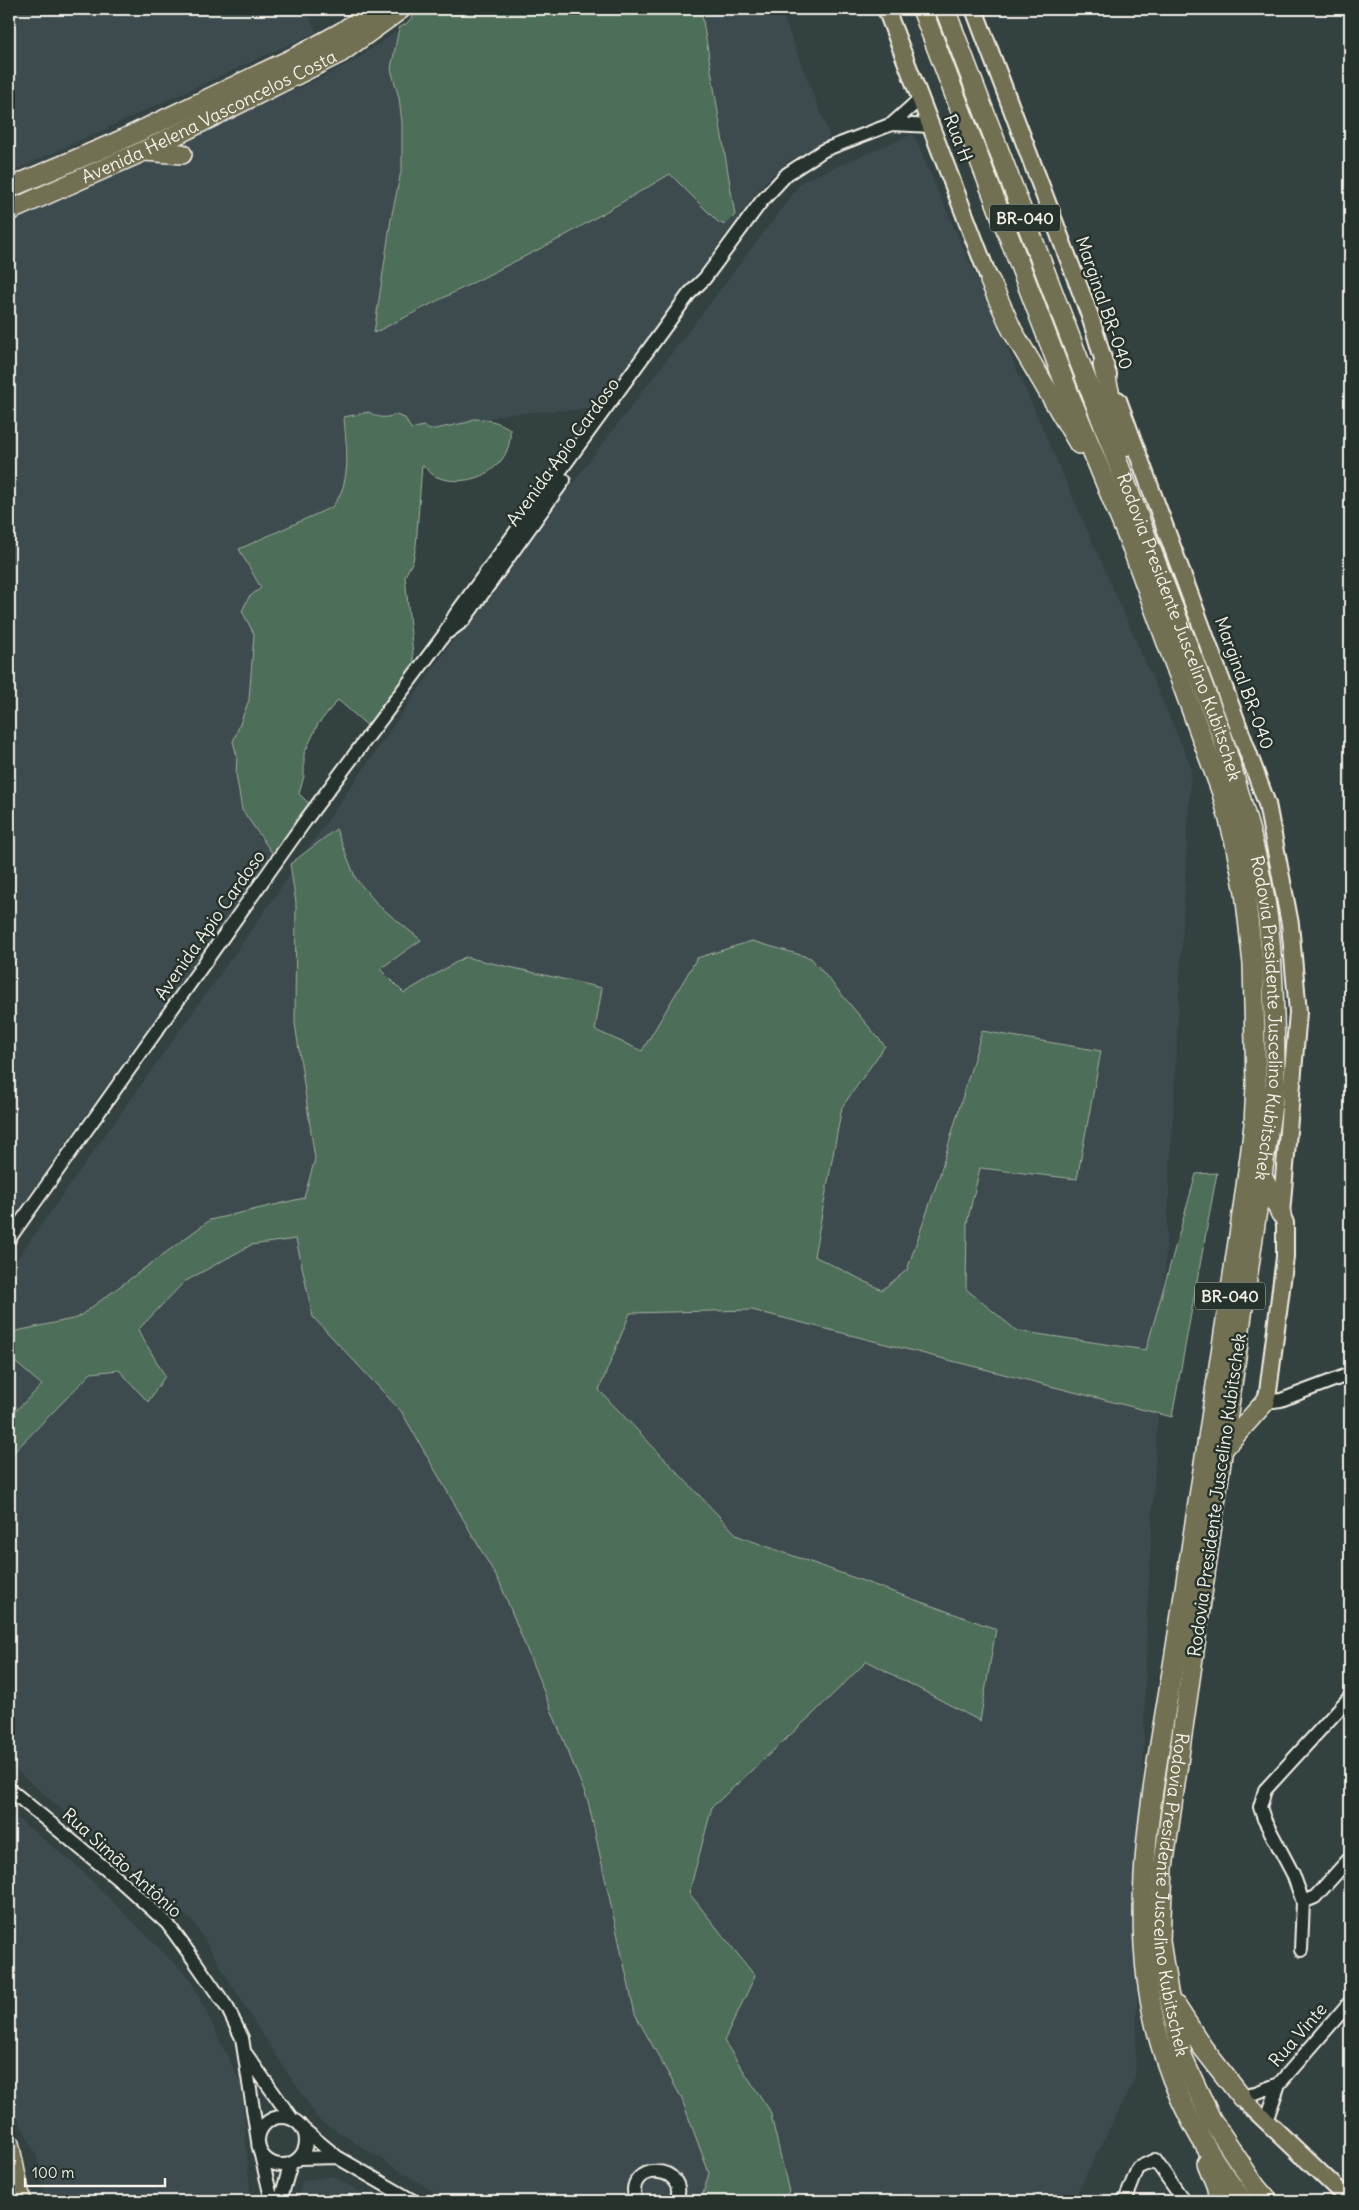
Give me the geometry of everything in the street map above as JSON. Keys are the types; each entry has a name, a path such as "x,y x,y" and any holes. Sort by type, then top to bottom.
{"highway":[{"name":"Avenida Helena Vasconcelos Costa","path":"9,188 115,143 300,55 342,32 375,9"},
{"name":"Avenida Helena Vasconcelos Costa","path":"9,211 144,151 340,53 401,9"},
{"name":"Rodovia Presidente Juscelino Kubitschek","path":"922,9 1069,394 1114,502 1222,793 1235,843 1244,892 1254,973 1256,1085 1249,1169 1173,1667 1159,1741 1143,1887 1143,1934 1147,1981 1164,2058 1181,2105 1207,2149 1243,2201"},
{"name":"Rodovia Presidente Juscelino Kubitschek","path":"945,9 1135,503 1222,736 1249,824 1268,919 1275,999 1275,1084 1163,1868 1160,1941 1168,1992 1183,2059 1211,2119 1256,2187 1268,2201"},
{"path":"144,151 182,154"},
{"path":"990,281 1012,330 1114,502"},
{"path":"1103,364 1135,503"},
{"path":"1262,1176 1281,1214"},
{"path":"1224,1448 1265,1402"},
{"path":"1168,1992 1203,2048 1242,2098"},
{"path":"1181,2105 1216,2185 1220,2201"},
{"path":"9,2143 21,2201"}],"main road":[{"name":"Rua H","path":"886,9 990,281"},
{"name":"Marginal BR-040","path":"974,9 1090,316 1103,364 1170,539 1267,804 1290,924 1298,1012 1281,1214 1285,1223 1285,1258 1268,1392 1265,1402"},
{"path":"1242,2098 1350,2201"}],"street":[{"name":"Avenida Apio Cardoso","path":"9,1239 305,821 444,635 463,621 697,296 701,283 761,202 787,174 824,150 892,124 921,98"},
{"name":"Avenida Apio Cardoso","path":"892,124 932,126"},
{"path":"1265,1402 1281,1400 1350,1374"},
{"path":"1300,1950 1303,1902 1293,1874 1264,1820 1260,1807 1265,1790 1350,1697"},
{"name":"Rua Simão Antônio","path":"9,1789 124,1884 167,1923 228,2009 242,2038 259,2145 272,2201"},
{"path":"1303,1902 1315,1897 1350,1858"},
{"name":"Rua Vinte","path":"1242,2098 1278,2084 1350,2002"},
{"name":"Rua Simão Antônio","path":"245,2052 292,2119"},
{"path":"1266,2121 1278,2084"},
{"path":"337,2156 295,2160 283,2164 269,2161 259,2145 262,2126 276,2117 292,2119 303,2130 337,2156 413,2201"},
{"path":"280,2201 295,2160 306,2144 303,2130"},
{"path":"1125,2201 1138,2168 1155,2160 1184,2201"},
{"path":"636,2201 634,2192 639,2179 645,2174 659,2171 672,2177 676,2183 678,2190 676,2201"}],"shaded area":[{"path":"9,9 306,9 316,32 9,173"},
{"path":"701,9 780,9 830,137 784,164 762,185 598,408 505,414 486,419 472,419 469,422 430,430 423,426 411,429 405,418 397,415 385,418 374,416 344,417 346,480 340,497 332,507 239,549 261,588 249,597 242,611 254,633 249,700 233,742 237,756 236,774 259,837 272,853 9,1223 9,222 209,127 319,79 360,57 395,32 398,33 398,41 391,69 399,98 402,123 402,167 391,219 375,333 561,238 670,174 718,222 732,220 735,215"},
{"path":"913,134 1191,766 1147,1616 1135,2078 1073,2201 448,2201 319,2120 262,2034 194,1923 9,1764 9,1270 255,925 451,643 803,181"},
{"path":"9,1812 77,1866 190,1979 241,2084 251,2201 45,2201 37,2156 9,2102"},
{"path":"332,2176 376,2201 297,2201 302,2181"}],"green space":[{"path":"419,9 701,9 735,215 725,225 718,222 670,174 561,238 374,333 391,219 402,167 402,123 399,98 391,69 399,28 406,24"},
{"path":"369,412 379,417 396,415 405,418 411,429 423,426 430,430 469,422 472,419 492,421 510,429 509,443 505,455 497,465 476,478 450,480 435,476 422,465 416,546 413,561 405,576 414,664 369,727 338,700 318,724 304,754 304,776 299,794 311,805 275,857 242,810 236,774 237,756 233,742 249,700 254,634 242,611 249,597 261,588 239,549 332,507 339,497 346,476 347,453 344,417"},
{"path":"336,829 356,879 379,906 421,940 380,969 404,993 465,957 602,988 595,1030 642,1051 697,958 752,941 811,958 885,1046 842,1107 814,1256 882,1290 907,1270 939,1177 982,1031 1101,1051 1077,1179 980,1168 967,1223 966,1289 1017,1331 1146,1350 1196,1174 1217,1173 1172,1417 752,1310 630,1313 599,1390 738,1536 996,1629 980,1721 867,1661 814,1713 712,1807 689,1893 755,1976 724,2041 770,2111 789,2192 778,2201 701,2201 709,2173 681,2097 635,2014 588,1801 500,1583 401,1411 313,1317 296,1239 251,1245 184,1282 138,1330 165,1376 148,1402 119,1370 91,1373 9,1457 9,1417 42,1385 9,1357 9,1330 12,1332 77,1318 210,1220 304,1198 315,1159 295,1023 296,903 290,864"}]}
